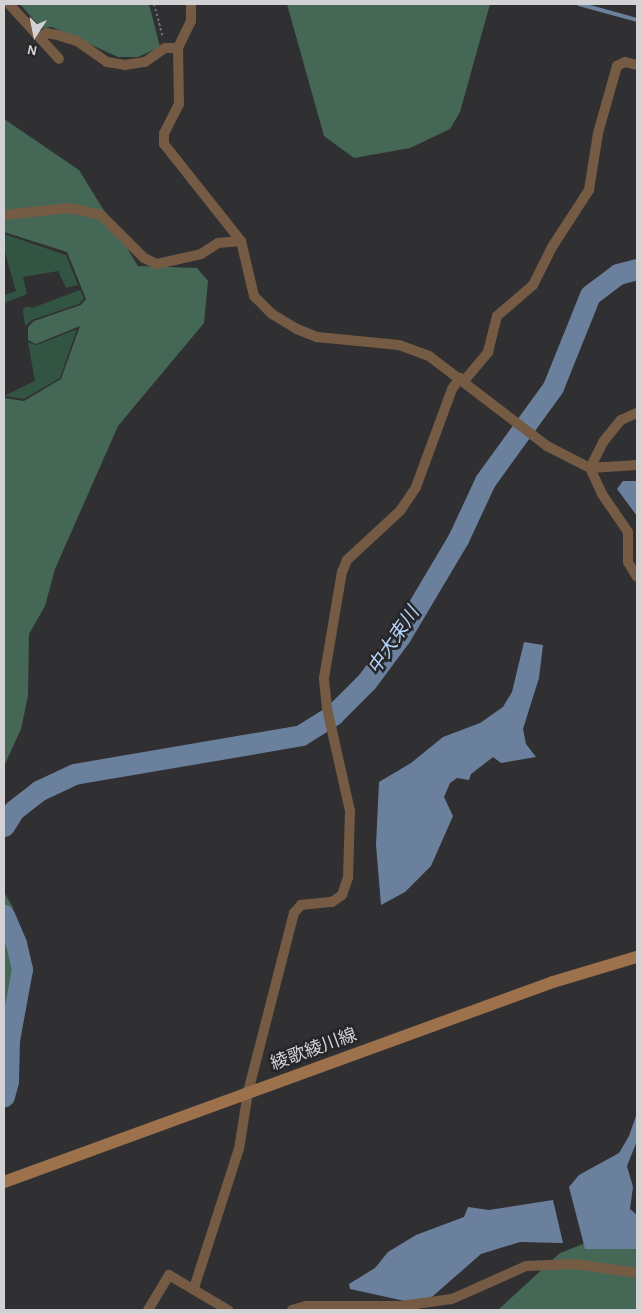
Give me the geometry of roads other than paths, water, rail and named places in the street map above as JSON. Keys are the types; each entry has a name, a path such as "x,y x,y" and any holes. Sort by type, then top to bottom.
{"main road":[{"name":"綾歌綾川線","path":"4,1182 553,982 637,957"}],"street":[{"path":"9,4 59,58"},
{"path":"191,4 191,21 178,48 179,104 164,133 164,144 241,241 254,296 272,314 317,337 399,345 429,356 462,380 524,431 546,446 590,468 637,465"},
{"path":"41,38 46,33 77,41 107,62 125,65 145,62 165,48 178,48"},
{"path":"194,1288 239,1149 248,1092 294,913 301,905 332,902 342,895 348,878 350,811 327,708 324,678 342,572 347,560 400,511 416,487 452,389 488,352 497,316 533,285 552,247 589,190 598,134 617,66 625,62 637,65"},
{"path":"4,215 70,208 101,215 144,258 158,264 201,254 218,243 241,241"},
{"path":"590,468 603,442 621,420 637,413"},
{"path":"590,468 602,494 628,532 628,562 637,577"},
{"path":"292,1310 306,1306 401,1306 452,1299 526,1266 574,1264 637,1273"},
{"path":"148,1310 169,1275 194,1288 210,1302 228,1310"}],"water":[{"path":"623,481 637,481 637,516 617,489"},
{"path":"524,642 543,645 539,678 523,729 526,744 536,757 501,763 493,757 471,774 469,780 457,778 450,783 444,797 453,816 431,866 405,892 381,905 376,845 379,782 411,763 443,737 480,723 503,707 512,692"},
{"path":"637,1113 637,1141 627,1166 633,1187 630,1209 637,1215 637,1249 585,1249 569,1187 579,1175 619,1153 629,1136"},
{"path":"553,1200 563,1243 520,1242 481,1254 433,1296 414,1303 350,1289 349,1284 375,1268 388,1252 416,1235 464,1217 468,1207 489,1210"}],"waterway":[{"path":"579,4 637,20"},
{"name":"中大束川","path":"4,826 14,810 38,791 74,774 301,735 333,715 367,681 401,635 458,539 485,481 553,387 590,295 618,274 637,269"},
{"name":"中大束川","path":"4,915 16,943 22,969 9,1040 8,1081 4,1096"}]}
